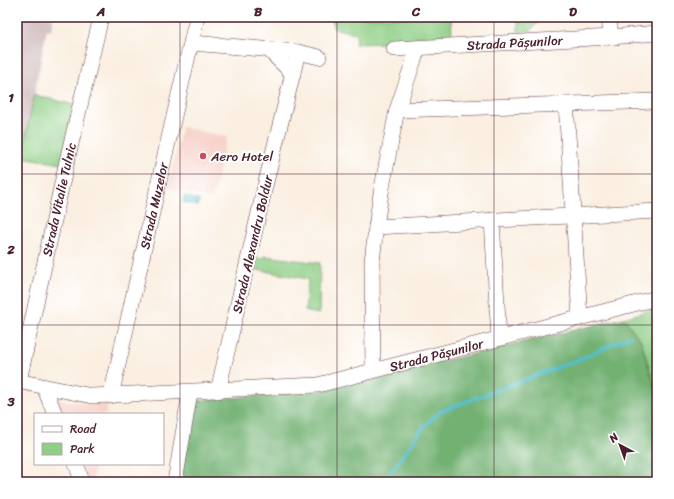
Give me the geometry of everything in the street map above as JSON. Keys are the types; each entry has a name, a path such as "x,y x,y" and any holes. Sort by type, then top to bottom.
{"street":[{"name":"Strada Vitalie Tulnic","path":"18,381 101,17"},
{"name":"Strada Muzelor","path":"111,396 197,17"},
{"path":"609,17 611,37"},
{"name":"Strada Pășunilor","path":"394,49 657,33"},
{"path":"192,42 298,52 319,57"},
{"name":"Strada Pășunilor","path":"373,370 372,262 376,227 397,110 418,48"},
{"path":"269,50 293,74"},
{"name":"Strada Alexandru Boldur","path":"218,390 298,52"},
{"path":"397,110 657,101"},
{"path":"566,104 572,216 580,318"},
{"path":"376,227 657,211"},
{"name":"Strada Pășunilor","path":"492,220 499,338"},
{"name":"Strada Pășunilor","path":"18,381 92,396 318,385 657,298"},
{"path":"44,387 55,413"},
{"path":"175,482 190,392"},
{"path":"76,465 82,482"}],"shaded area":[{"path":"17,17 53,17 51,30 47,29 17,182"},
{"path":"182,127 227,137 212,199 168,188"},
{"path":"55,399 95,405 108,404 106,413 60,413"},
{"path":"79,465 95,465 92,482 86,482"}],"green space":[{"path":"332,17 451,17 452,35 445,36 445,41 355,44 357,34 333,28"},
{"path":"518,17 538,17 538,23 530,31 518,31"},
{"path":"34,95 75,105 62,164 22,157"},
{"path":"264,256 320,263 319,314 305,311 308,279 253,269 255,258 263,259"},
{"path":"657,308 657,395 641,341 624,318"},
{"path":"624,318 641,341 657,395 657,482 180,482 192,401 318,391"}],"water":[{"path":"184,196 199,200 198,206 183,202"}],"waterway":[{"path":"384,482 424,426 441,411 583,358 630,336"}],"place":[{"name":"Aero Hotel","path":"203,156"}]}
